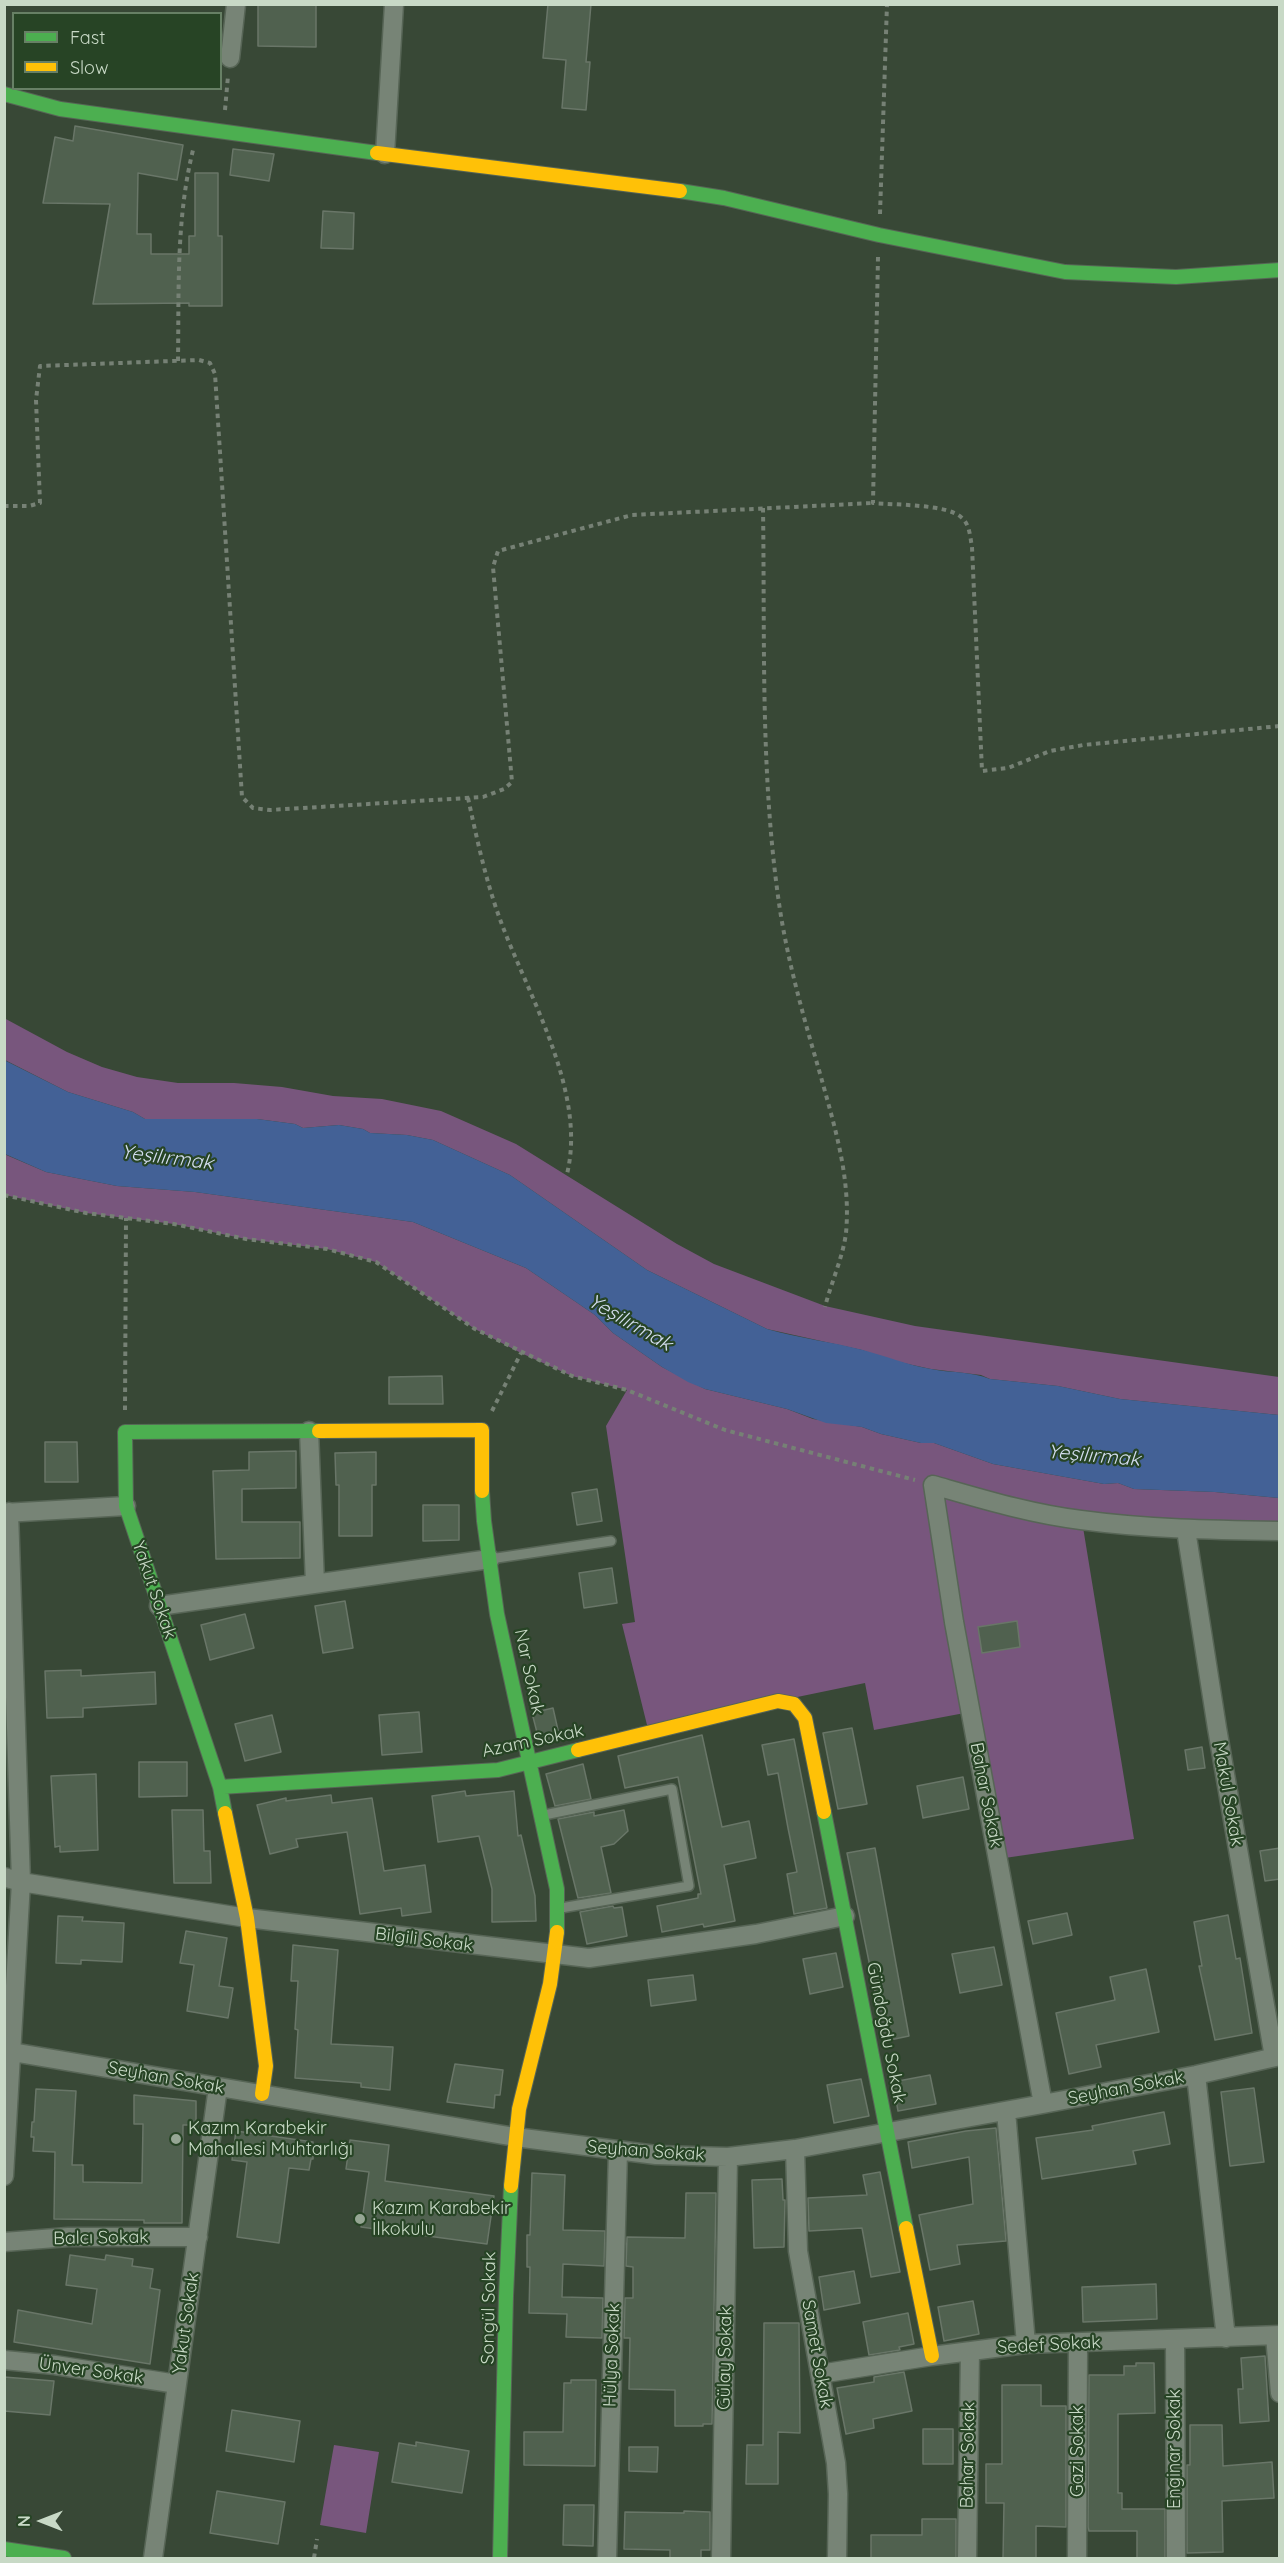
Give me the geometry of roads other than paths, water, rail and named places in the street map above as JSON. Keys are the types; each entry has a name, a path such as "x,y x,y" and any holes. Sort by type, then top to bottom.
{"street":[{"path":"230,58 236,4"},
{"path":"385,154 394,4"},
{"path":"4,94 60,109 198,129 640,184 724,198 879,235 1065,272 1176,277 1280,270"},
{"name":"Nar Sokak","path":"309,1431 482,1430 484,1520 489,1559 508,1666 530,1762 559,1909 555,1955"},
{"path":"309,1431 315,1584"},
{"name":"Yakut Sokak","path":"262,2094 266,2066 247,1918 220,1787 126,1506 125,1432 309,1431"},
{"name":"Bahar Sokak","path":"1043,2104 954,1622 933,1485 1031,1512 1082,1521 1186,1530"},
{"path":"4,2176 12,2052 13,1879 7,1512 126,1506"},
{"path":"1186,1530 1280,1531"},
{"name":"Makul Sokak","path":"1186,1530 1217,1728 1277,2056"},
{"path":"159,1606 489,1559"},
{"name":"Azam Sokak","path":"220,1787 498,1770 778,1701 794,1704 805,1718"},
{"name":"Gündoğdu Sokak","path":"805,1718 932,2356"},
{"name":"Bilgili Sokak","path":"13,1879 247,1918 589,1958 756,1934 845,1916"},
{"name":"Songül Sokak","path":"500,2559 508,2245 515,2137 555,1955"},
{"name":"Seyhan Sokak","path":"12,2052 515,2137 656,2155 729,2157 795,2149 1006,2111 1196,2075 1277,2056"},
{"path":"1196,2075 1226,2338"},
{"name":"Yakut Sokak","path":"153,2559 218,2086"},
{"path":"1006,2111 1026,2344"},
{"name":"Samet Sokak","path":"795,2149 798,2251 836,2463 837,2559"},
{"name":"Hülya Sokak","path":"607,2559 618,2151"},
{"name":"Gülay Sokak","path":"721,2559 729,2157"},
{"name":"Balcı Sokak","path":"4,2242 68,2237 198,2237"},
{"path":"1277,2335 1280,2392"},
{"name":"Sedef Sokak","path":"820,2374 1026,2344 1277,2335"},
{"name":"Enginar Sokak","path":"1175,2340 1176,2559"},
{"name":"Gazi Sokak","path":"1077,2559 1078,2343"},
{"name":"Bahar Sokak","path":"967,2559 970,2351"},
{"name":"Ünver Sokak","path":"4,2360 55,2365 177,2384"},
{"path":"15,2553 64,2559"}],"lane":[{"path":"489,1559 611,1541"},
{"path":"541,1816 672,1789 688,1886 559,1909"}],"water":[{"name":"Yeşilırmak","path":"4,1060 68,1092 133,1112 145,1119 257,1119 295,1124 303,1128 339,1125 363,1129 370,1133 407,1135 433,1140 510,1175 647,1270 767,1329 863,1350 922,1367 990,1379 1058,1386 1120,1399 1279,1415 1279,1498 1215,1492 1134,1489 1118,1483 1104,1484 993,1464 934,1443 921,1443 862,1427 826,1423 787,1409 705,1389 662,1367 613,1333 595,1315 526,1268 413,1222 195,1192 117,1186 46,1172 5,1154"}],"place":[{"name":"Kazım Karabekir Mahallesi Muhtarlığı","path":"176,2139"},
{"name":"Kazım Karabekir İlkokulu","path":"360,2219"}]}
